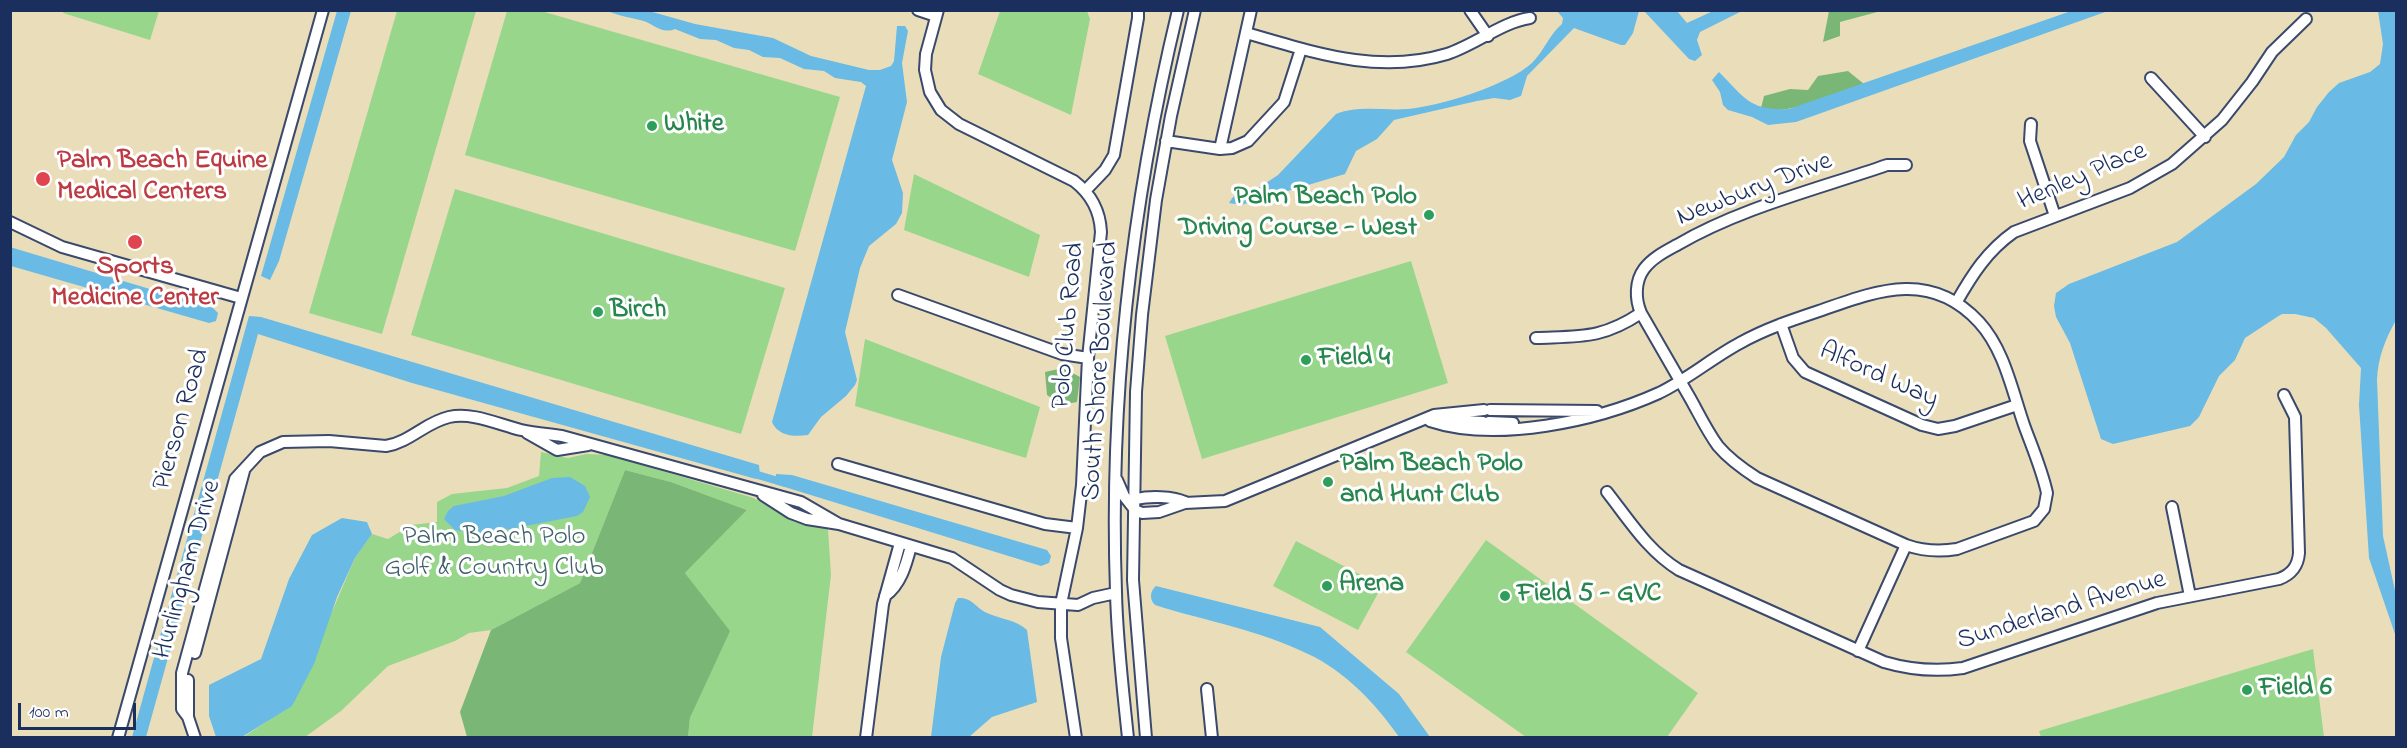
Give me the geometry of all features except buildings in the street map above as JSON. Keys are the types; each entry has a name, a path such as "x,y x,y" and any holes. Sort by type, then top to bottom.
{"street":[{"name":"Pierson Road","path":"118,738 323,10"},
{"path":"918,10 937,13"},
{"path":"1085,191 1106,170 1114,155 1138,10"},
{"name":"South Shore Boulevard","path":"1128,738 1116,593 1114,526 1119,386 1131,258 1148,145 1178,10"},
{"name":"South Shore Boulevard","path":"1146,738 1134,597 1136,392 1153,222 1166,141 1195,10"},
{"path":"1220,149 1251,10"},
{"path":"1470,10 1488,36"},
{"name":"Polo Club Road","path":"937,13 926,54 925,70 930,92 942,110 959,124 1074,181 1085,191 1098,213 1101,232 1088,358 1082,485 1077,528 1060,604 1061,638 1076,738"},
{"path":"1245,33 1349,61 1394,63 1446,54 1488,36 1519,19 1530,18"},
{"name":"Henley Place","path":"1956,303 1982,261 2002,240 2027,226 2130,188 2172,164 2205,137 2238,102 2272,52 2306,18"},
{"path":"1166,141 1220,149 1238,146 1248,141 1281,107 1287,97 1301,49"},
{"path":"2151,78 2205,137"},
{"path":"2031,124 2030,141 2055,216"},
{"name":"Newbury Drive","path":"1906,165 1887,165 1734,218 1687,239 1652,261 1643,270 1637,288 1638,307 1719,446 1743,470 1906,545 1933,551 1957,549 2029,524 2042,514 2047,493 2017,405"},
{"path":"10,222 62,247 241,298"},
{"path":"1430,421 1467,430 1502,430 1579,421 1637,402 1680,382 1739,343 1781,324 1887,289 1908,288 1928,292 1956,303 1978,320 1994,343 2017,405"},
{"path":"898,295 1062,354 1088,358"},
{"path":"1536,338 1604,333 1620,328 1641,313"},
{"name":"Alford Way","path":"1781,324 1793,358 1805,372 1927,427 1950,428 2017,405"},
{"name":"Sunderland Avenue","path":"1607,492 1648,545 1668,563 1884,662 1914,669 1945,671 1963,668 2145,606 2279,579 2290,574 2297,564 2299,553 2295,417 2284,395"},
{"path":"1115,474 1124,495 1142,513 1159,512 1185,503 1225,501 1434,415 1487,410 1603,412"},
{"name":"Hurlingham Drive","path":"195,738 180,701 182,673 235,479 260,452 277,443 307,440 392,445 409,438 437,421 450,417 474,417 524,430 562,436 801,502 839,524 957,561 1005,593 1038,602 1078,605 1093,598 1116,593"},
{"path":"1417,423 1430,421 1548,425"},
{"path":"838,464 1045,524 1077,528"},
{"path":"1114,526 1134,504"},
{"path":"2172,507 2190,596"},
{"path":"866,738 885,596 895,588 900,579 906,544"},
{"path":"1858,651 1906,545"},
{"path":"1207,689 1212,738"}],"green space":[{"path":"64,10 159,11 150,40 63,13"},
{"path":"1829,10 1881,11 1840,22 1840,36 1823,42"},
{"path":"397,11 476,11 382,334 309,313"},
{"name":"White","path":"507,11 541,11 840,97 795,251 465,155"},
{"path":"1000,11 1087,11 1090,19 1071,115 978,74"},
{"path":"1848,71 1864,84 1798,107 1772,110 1761,108 1764,96 1790,89 1808,90 1818,76"},
{"path":"914,174 1040,235 1029,277 904,230"},
{"name":"Birch","path":"455,189 785,288 741,434 411,335"},
{"name":"Field 4","path":"1411,261 1448,383 1202,459 1165,336"},
{"path":"865,339 1040,407 1026,458 855,406"},
{"path":"1063,368 1080,377 1077,402 1062,405 1047,395 1045,372"},
{"name":"Palm Beach Polo Golf & Country Club","path":"541,452 568,458 586,454 608,455 754,498 794,522 828,529 831,575 812,737 688,737 690,718 729,631 685,573 747,510 671,482 625,470 580,583 491,630 469,633 455,641 388,666 341,711 305,737 242,738 292,705 355,558 372,534 388,539 411,525 437,522 437,502 452,494 507,488 539,476"},
{"path":"625,470 671,482 747,510 685,573 730,631 690,718 688,737 467,737 460,712 491,630 580,583"},
{"name":"Field 5 - GVC","path":"1486,540 1698,693 1667,737 1526,737 1406,652"},
{"name":"Arena","path":"1296,541 1382,586 1358,630 1273,586"},
{"name":"Field 6","path":"2313,649 2324,737 2041,737 2039,731"}],"water":[{"path":"2074,10 2108,11 1796,122 1768,125 1752,117 1728,110 1723,105 1720,92 1712,80 1719,72 1749,101 1765,108 1789,109"},
{"path":"337,11 351,11 279,261 270,280 261,276"},
{"path":"608,11 649,11 695,24 773,38 811,56 869,70 880,70 891,66 894,61 897,26 905,26 908,31 902,63 907,102 892,160 903,193 902,213 896,224 869,246 860,268 845,332 857,380 855,385 846,396 821,417 808,435 797,436 782,433 772,422 866,86 861,82 835,78 824,71 804,69 780,58 763,57 749,50 734,48 716,40 700,39 675,29 661,29 644,21"},
{"path":"1557,11 1639,11 1633,33 1625,45 1574,28 1527,76 1521,96 1510,100 1494,98 1477,101 1394,120 1377,139 1356,151 1345,174 1241,205 1229,203 1233,197 1257,189 1278,175 1336,114 1363,109 1408,109 1438,104 1491,86 1521,71 1532,63 1562,24 1563,18"},
{"path":"1644,11 1677,11 1687,23 1713,11 1742,11 1700,32 1697,40 1702,55 1695,61 1689,59"},
{"path":"2378,11 2396,11 2396,320 2383,349 2377,380 2383,536 2396,595 2396,637 2369,558 2359,405 2361,368 2326,328 2314,318 2282,314 2245,338 2235,360 2219,376 2199,417 2190,426 2113,444 2101,439 2070,343 2056,317 2054,306 2056,293 2069,284 2177,242 2256,184 2284,157 2296,135 2309,122 2329,92 2339,83 2370,72 2380,64 2383,44"},
{"path":"10,247 213,308 218,313 216,321 209,323 11,266"},
{"path":"249,316 261,317 759,465 760,475 756,479 412,383 258,334 146,737 132,737"},
{"path":"776,474 792,475 1047,550 1051,556 1049,563 1041,566 775,484"},
{"path":"570,477 585,486 590,497 583,512 577,516 484,534 455,530 444,519 454,506 504,496 552,478"},
{"path":"342,518 367,522 372,534 355,558 337,597 314,664 292,706 242,737 216,737 209,716 209,685 261,659 289,579 312,535"},
{"path":"1156,586 1320,627 1399,694 1430,737 1399,737 1380,712 1347,679 1308,654 1271,638 1155,605 1151,595"},
{"path":"958,598 967,599 983,611 1027,630 1037,702 992,717 969,737 931,737 941,657"}],"waterway":[{"path":"751,473 785,483"}],"place":[{"name":"White","path":"652,126"},
{"name":"Palm Beach Equine Medical Centers","path":"43,179"},
{"name":"Palm Beach Polo Driving Course - West","path":"1429,215"},
{"name":"Sports Medicine Center","path":"135,242"},
{"name":"Birch","path":"598,312"},
{"name":"Field 4","path":"1306,360"},
{"name":"Palm Beach Polo and Hunt Club","path":"1328,482"},
{"name":"Arena","path":"1327,586"},
{"name":"Field 5 - GVC","path":"1505,596"},
{"name":"Field 6","path":"2247,690"}]}
